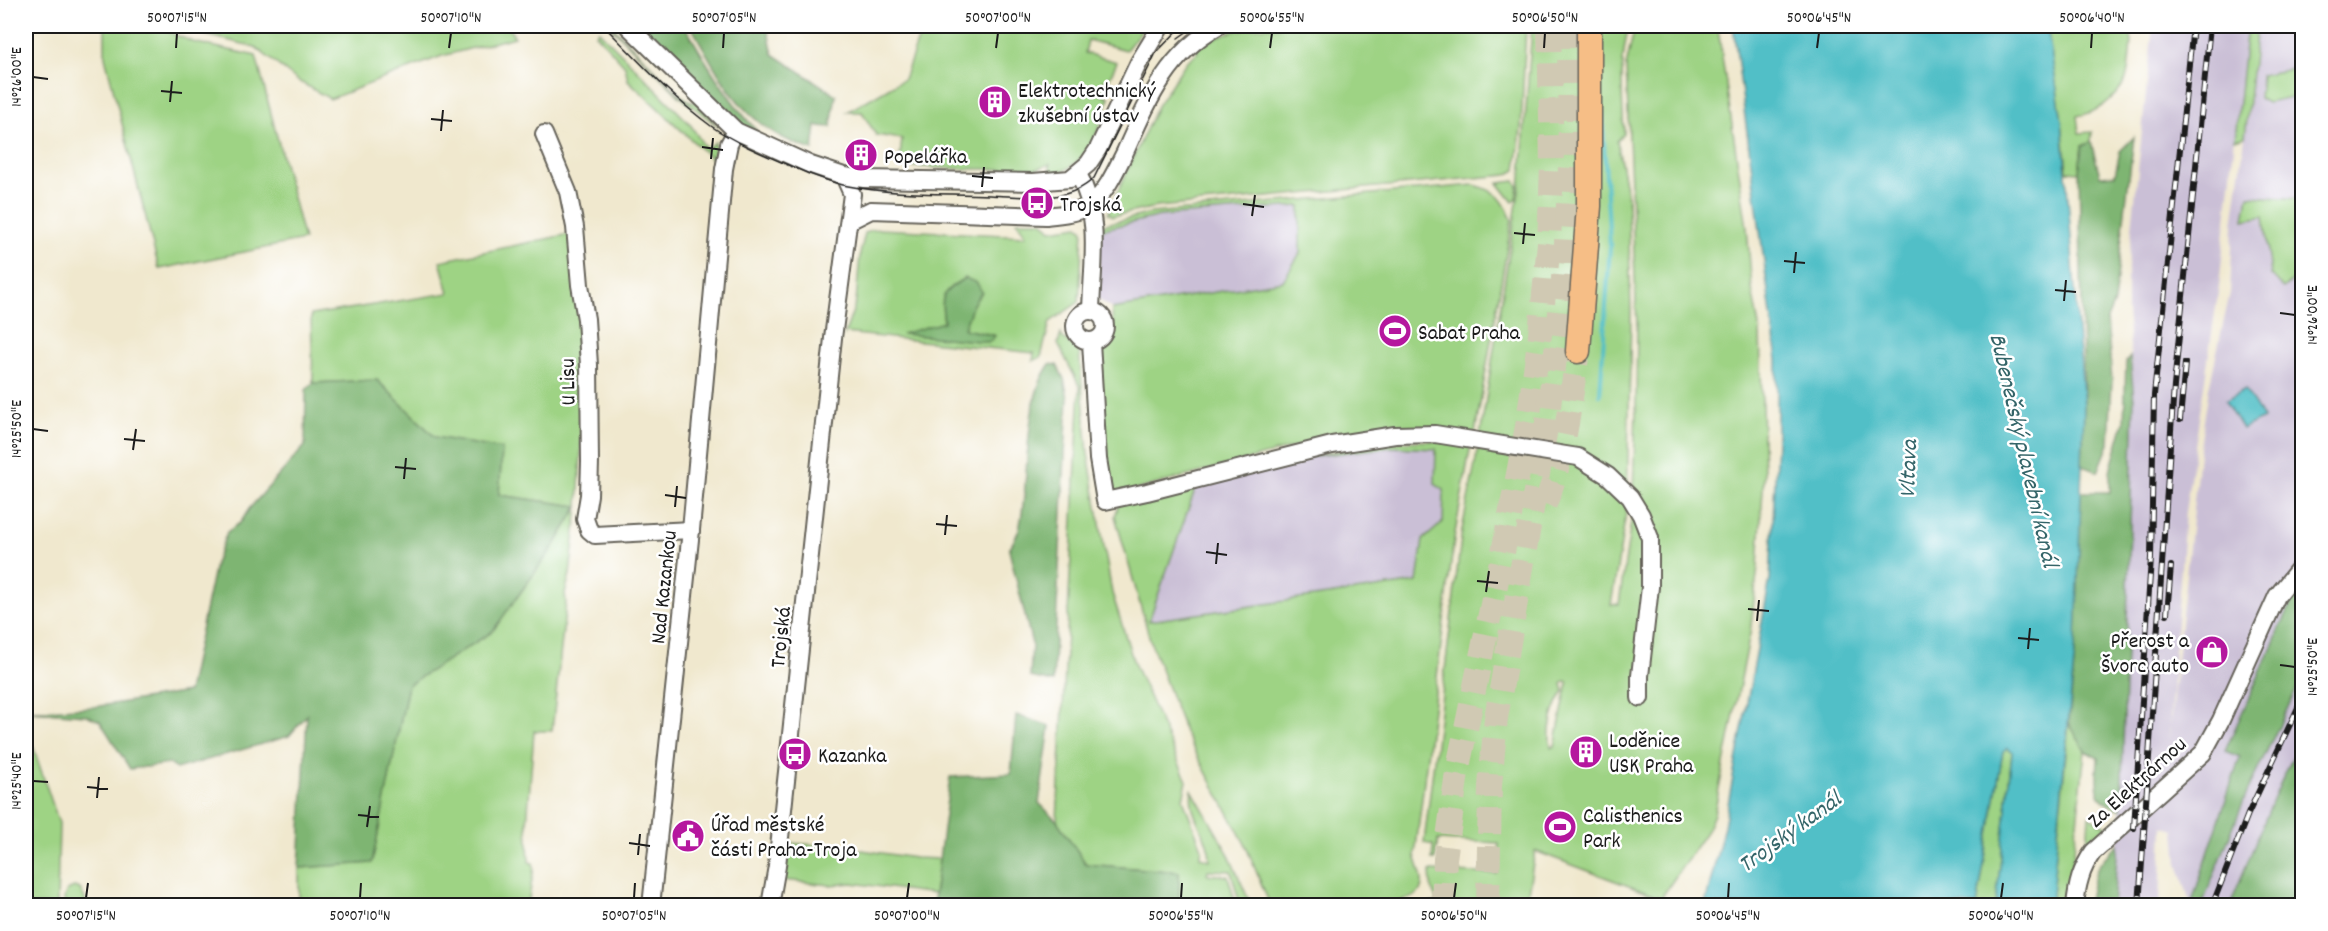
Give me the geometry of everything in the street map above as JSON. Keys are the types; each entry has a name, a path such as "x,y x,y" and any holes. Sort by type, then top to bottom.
{"highway":[{"path":"1578,351 1589,206 1589,26"}],"street":[{"path":"628,26 736,131 780,152 844,176 864,179 1033,182 1071,179 1078,174 1098,149 1139,63 1161,26"},
{"path":"849,221 871,210 1046,216 1070,213 1091,204 1101,194 1116,170 1149,99 1173,61 1196,31 1218,26"},
{"name":"Nad Kazankou","path":"651,906 691,530 724,169 729,144 736,131"},
{"name":"U Lisu","path":"544,134 570,199 586,319 590,462 589,495 585,519 589,530 595,535 691,530"},
{"path":"1078,174 1088,192 1094,221 1091,312 1102,317 1105,325 1103,334 1091,342 1098,459 1105,501 1332,445 1395,435 1435,434 1578,457 1608,476 1630,497 1641,515 1650,538 1650,587 1640,676 1640,698"},
{"path":"844,176 852,194 871,210"},
{"path":"852,194 864,179"},
{"name":"Trojská","path":"770,906 777,866 833,338 852,194"},
{"name":"Za Elektrárnou","path":"2075,906 2079,878 2093,852 2203,753 2221,720 2277,596 2302,565"}],"shaded area":[{"path":"2153,26 2247,26 2219,286 2185,512 2168,745 2199,454 2209,388 2230,293 2233,225 2248,116 2257,26 2302,26 2302,578 2225,751 2240,756 2191,905 2178,864 2175,830 2163,826 2160,905 2113,906 2121,809 2133,380 2127,311 2127,276"},
{"path":"1300,205 1300,254 1283,281 1112,309 1097,298 1100,230 1160,216"},
{"path":"1392,447 1437,449 1435,484 1444,490 1443,522 1423,539 1418,582 1149,621 1198,481 1291,459"},
{"path":"2302,678 2302,737 2273,800 2230,905 2202,906 2249,788"}],"green space":[{"path":"105,26 154,26 193,42 256,56 304,240 159,269 105,57"},
{"path":"169,26 507,26 515,37 442,56 330,99 298,81 255,47"},
{"path":"610,26 680,95 691,102 696,102 719,127 679,96"},
{"path":"641,26 685,26 710,68 758,132 742,126"},
{"path":"691,26 767,26 773,54 836,95 831,127 816,126 813,150 770,130 738,102 714,67"},
{"path":"923,26 1145,26 1126,50 1088,40 1085,53 1117,62 1108,81 1104,80 1101,87 1104,89 1101,93 1109,97 1096,135 1083,156 1074,165 1050,176 1050,164 1037,169 899,166 902,139 876,135 862,112 847,112 904,79"},
{"path":"1310,26 1526,26 1521,128 1516,170 1507,175 1157,207 1113,216 1108,213 1157,106 1186,62 1198,52 1195,48 1237,30"},
{"path":"1532,26 1629,26 1622,67 1624,134 1617,141 1628,199 1631,312 1627,507 1611,605 1619,604 1632,515 1636,411 1637,325 1626,66 1635,26 1713,26 1718,29 1747,228 1752,289 1760,332 1764,474 1758,566 1750,634 1714,814 1708,829 1661,898 1535,851 1526,905 1424,905 1437,902 1431,885 1430,871 1497,874 1499,843 1438,840 1435,860 1432,860 1433,845 1424,843 1462,530 1478,449 1521,178","holes":["1565,681 1568,682 1555,746 1551,748 1552,719 1564,691 1562,684"]},
{"path":"2047,26 2132,26 2125,81 2105,104 2084,115 2077,116 2079,133 2092,132 2091,142 2082,146 2079,172 2067,171 2062,121"},
{"path":"2247,26 2257,26 2245,137 2235,140"},
{"path":"599,31 690,124 706,149 715,142 714,161 628,80 625,66 596,34"},
{"path":"2302,67 2302,96 2267,103 2259,98 2261,75"},
{"path":"2134,137 2114,302 2107,319 2112,380 2109,444 2098,472 2082,466 2084,406 2079,172 2082,146 2091,142 2100,176 2115,175 2120,151"},
{"path":"1515,181 1518,185 1516,200 1513,202 1498,183"},
{"path":"1474,185 1498,196 1506,206 1512,220 1475,433 1379,429 1302,445 1120,494 1107,485 1098,348 1113,333 1112,309 1283,281 1300,253 1300,206 1160,216 1100,230 1102,225 1152,213"},
{"path":"2248,196 2302,199 2302,274 2283,288 2271,275 2264,216 2244,220"},
{"path":"1017,221 1042,221 1051,230 1078,226 1083,230 1079,302 1050,322 1041,357 1033,361 1034,353 845,333 856,302 860,254 865,233 879,229 1026,236","holes":["965,278 982,292 973,304 964,329 994,335 989,342 904,334 944,322 942,306 944,295 951,287"]},
{"path":"570,234 586,365 578,506 499,495 502,449 435,437 377,380 313,383 311,315 449,293 440,261"},
{"path":"965,278 977,283 982,292 973,304 964,329 995,336 989,342 902,334 944,322 942,306 944,295 951,287"},
{"path":"1061,334 1079,351 1088,454 1112,593 1134,663 1187,781 1183,799 1202,849 1200,857 1210,860 1206,842 1195,817 1191,799 1192,790 1228,853 1251,905 1240,905 1231,871 1208,870 1207,874 1228,876 1236,905 1179,905 1179,872 1086,864 1057,821 1080,387 1058,344"},
{"path":"2130,357 2134,400 2121,809 2111,806 2100,796 2097,783 2098,758 2085,751 2069,723 2076,640 2081,492 2110,492 2110,471 2124,422 2126,362"},
{"path":"1050,364 1057,365 1064,379 1068,398 1053,682 1030,677 1032,644 1009,550 1018,532 1023,510 1028,444 1035,400 1041,380"},
{"path":"377,380 435,437 502,449 499,495 578,506 556,543 492,632 408,685 372,863 299,868 307,715 289,736 176,769 170,764 130,769 100,721 86,715 29,711 93,707 188,692 215,564 227,532 241,522 249,509 305,446 306,390 313,383"},
{"path":"1437,441 1471,444 1454,539 1415,855 1422,878 1422,887 1411,898 1374,905 1270,905 1245,844 1186,735 1151,643 1115,516 1120,501 1198,481 1149,621 1417,582 1423,540 1443,522 1444,490 1435,484 1436,449 1392,447 1307,457 1382,442"},
{"path":"578,506 570,574 565,593 566,602 552,731 534,731 527,824 529,862 533,863 534,867 528,905 299,905 299,868 372,863 408,684 492,632 556,543"},
{"path":"2295,595 2302,600 2302,678 2249,788 2202,905 2191,905 2240,757 2225,751"},
{"path":"1016,715 1050,726 1039,803 1057,821 1086,864 1179,872 1179,905 933,905 950,777 1011,774"},
{"path":"2069,723 2085,751 2068,905 2051,906"},
{"path":"26,726 59,823 57,905 26,905"},
{"path":"2302,737 2302,905 2230,905 2273,800"},
{"path":"2008,748 2012,752 1996,905 1977,906 2003,751"},
{"path":"2089,816 2108,827 2087,847"},
{"path":"786,843 835,846 915,858 940,859 934,894 852,883 830,885 783,880"},
{"path":"2118,844 2113,905 2088,905 2099,865"},
{"path":"74,887 80,889 88,905 65,905 64,898 67,890"}],"water":[{"path":"1733,26 2047,26 2062,121 2084,406 2076,640 2051,905 1996,905 2012,752 2008,748 2003,751 1977,905 1705,905 1724,826 1770,579 1777,442 1777,360"},
{"path":"2245,389 2263,418 2242,429 2225,401"}],"waterway":[{"path":"1600,395 1610,246 1602,109"}],"tunnel":[{"path":"1443,906 1445,859 1457,772 1528,421 1540,334 1549,243 1552,166 1549,26"},
{"path":"1488,906 1490,786 1496,718 1547,422 1558,335 1570,167 1569,26"},
{"path":"1545,504 1562,448 1578,351"}],"tram line":[{"path":"604,26 669,91 711,126 768,157 810,174 840,184 883,191 1030,197 1058,196 1083,187 1094,178 1156,53 1182,26"},
{"path":"1178,38 1195,26"}],"railway":[{"path":"2134,828 2151,558 2154,395 2193,26"},
{"path":"2139,906 2174,386 2210,26"},
{"path":"2180,420 2185,363"},
{"path":"2167,614 2171,566"},
{"path":"2212,906 2248,814 2302,699"}],"place":[{"name":"Elektrotechnický zkušební ústav","path":"995,102"},
{"name":"Popelářka","path":"861,155"},
{"name":"Trojská","path":"1037,203"},
{"name":"Sabat Praha","path":"1395,331"},
{"name":"Přerost a Švorc auto","path":"2212,652"},
{"name":"Loděnice USK Praha","path":"1586,752"},
{"name":"Kazanka","path":"795,754"},
{"name":"Calisthenics Park","path":"1560,827"},
{"name":"Úřad městské části Praha-Troja","path":"688,836"}],"water label":[{"name":"Bubenečský plavební kanál","path":"2025,450"},
{"name":"Vltava","path":"1907,469"},
{"name":"Trojský kanál","path":"1789,831"}]}
